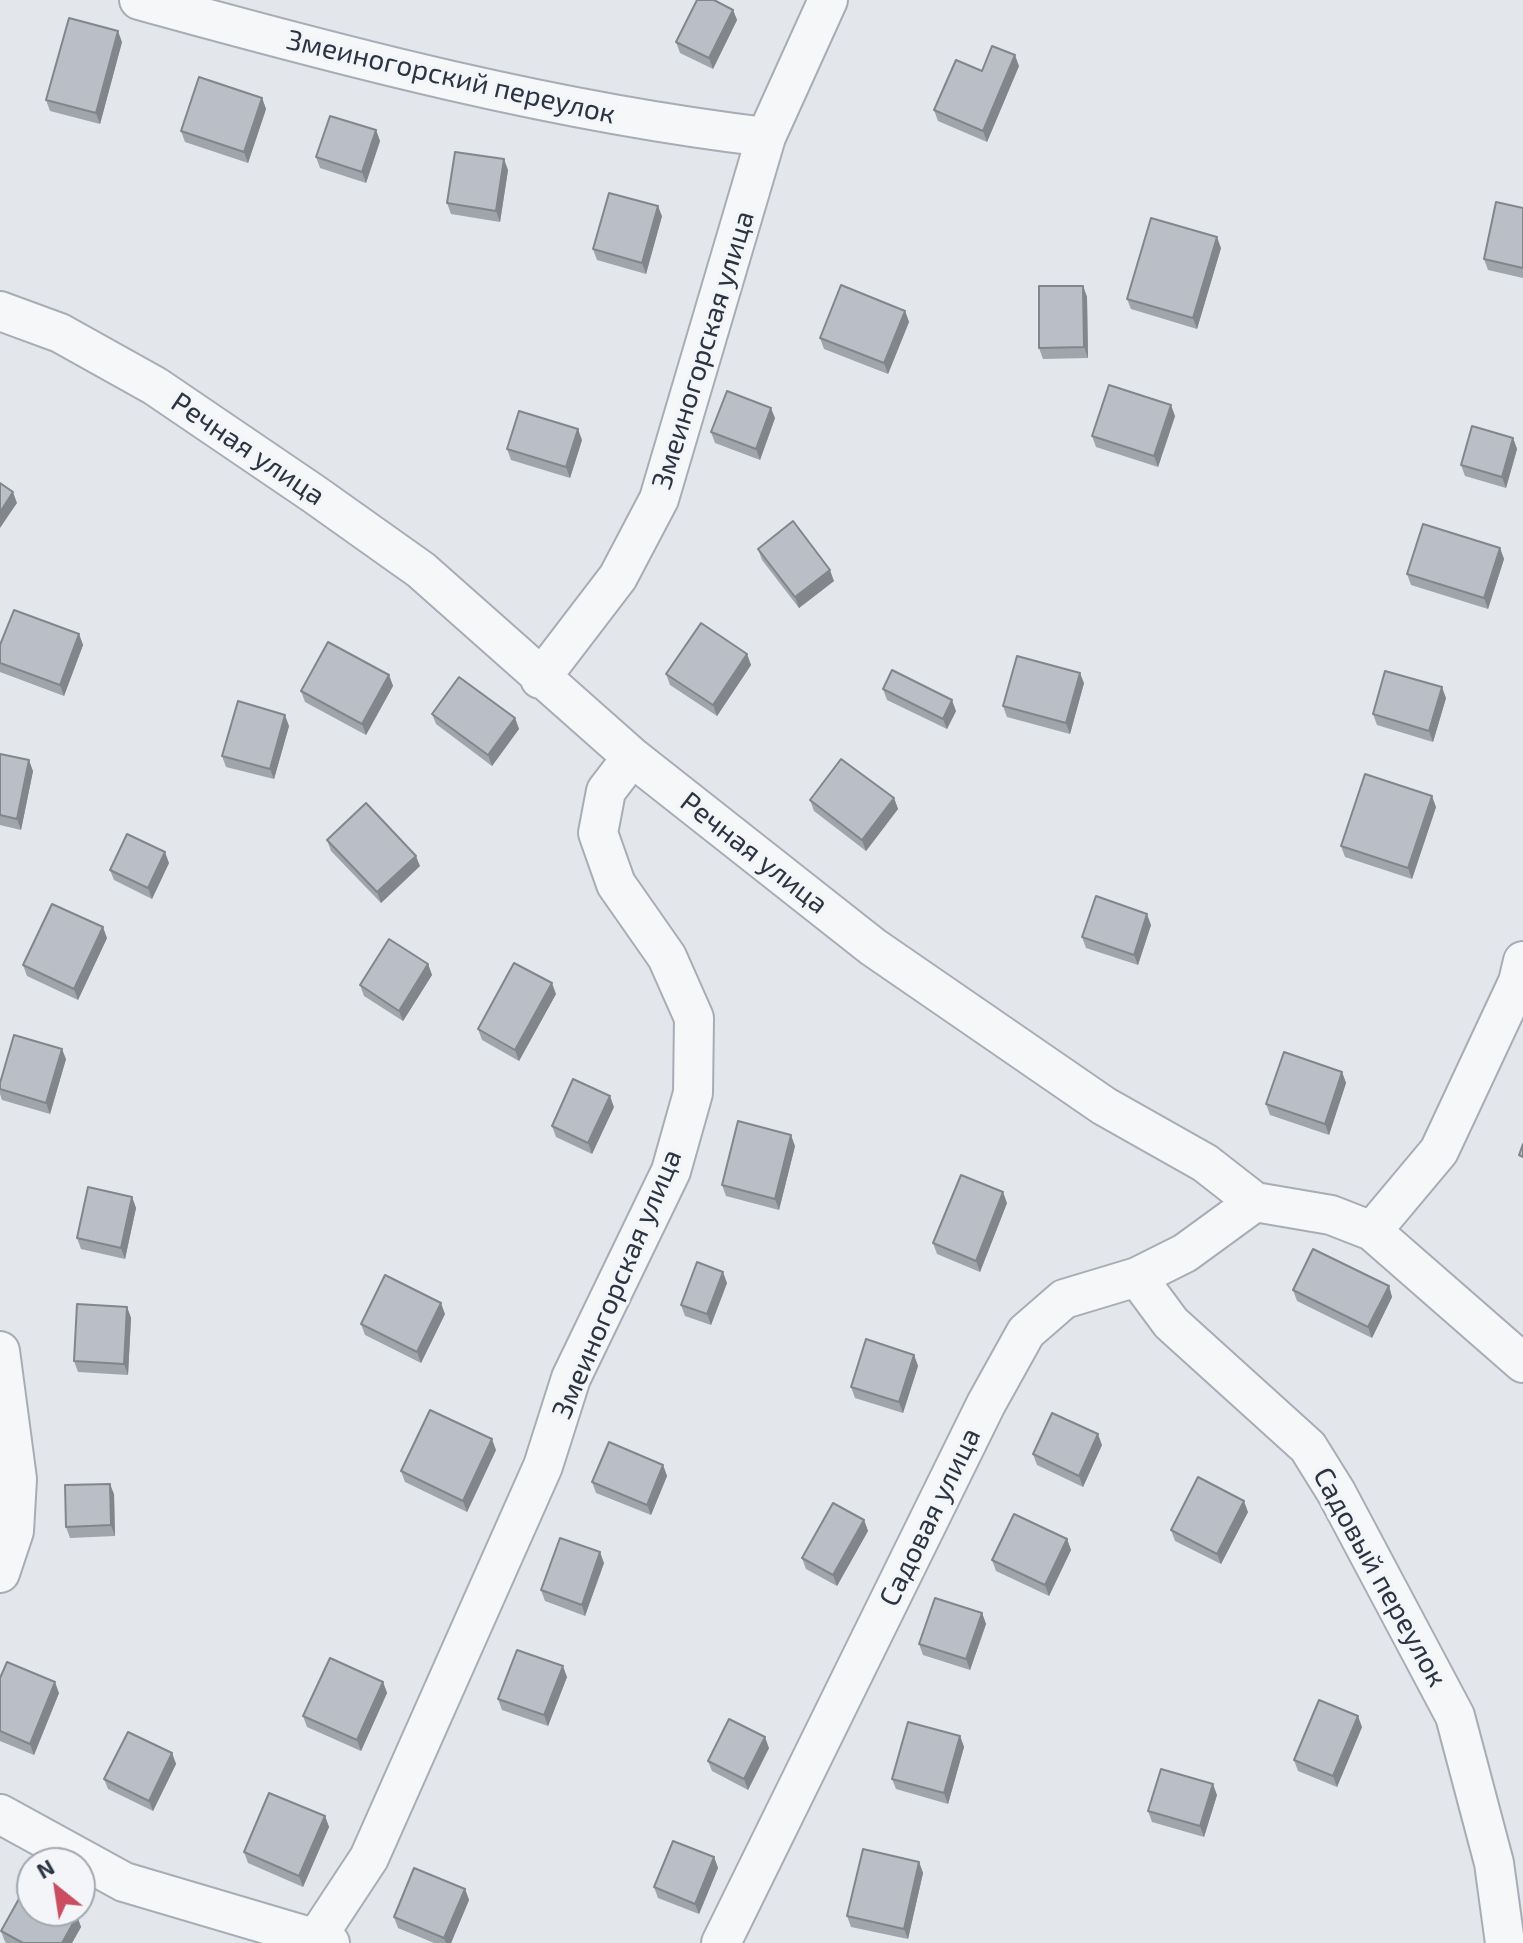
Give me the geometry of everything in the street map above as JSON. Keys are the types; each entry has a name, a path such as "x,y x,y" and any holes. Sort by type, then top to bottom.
{"street":[{"name":"Змеиногорский переулок","path":"139,0 354,59 676,127 766,137"},
{"name":"Змеиногорская улица","path":"540,679 618,577 659,499 766,137 828,0"},
{"name":"Речная улица","path":"0,311 60,333 155,386 314,494 421,570 489,628 540,679 632,757 873,947 1104,1106 1205,1163 1255,1202 1331,1215 1372,1231 1523,1363"},
{"name":"Змеиногорская улица","path":"323,1940 369,1858 543,1466 571,1378 671,1171 693,1093 694,1018 667,957 616,884 598,833 606,791 632,757"},
{"path":"1372,1231 1439,1151 1518,982 1523,961"},
{"name":"Садовая улица","path":"721,1943 972,1431 1026,1332 1064,1299 1137,1277 1185,1253 1255,1202"},
{"name":"Садовый переулок","path":"1137,1277 1171,1323 1308,1447 1336,1492 1455,1716 1494,1863 1505,1943"},
{"path":"0,1351 17,1479 14,1531 0,1573"},
{"path":"0,1814 124,1882 323,1940"}],"building":[{"path":"697,0 714,0 733,10 709,58 676,42"},
{"path":"69,18 118,31 96,113 46,100"},
{"path":"992,46 1015,55 983,131 934,110 956,60 982,71"},
{"path":"199,77 262,98 244,152 181,131"},
{"path":"330,116 376,130 362,172 316,157"},
{"path":"455,152 504,159 496,211 447,203"},
{"path":"609,193 658,206 642,263 593,249"},
{"path":"1496,202 1523,208 1523,268 1484,259"},
{"path":"1151,218 1217,237 1193,318 1127,299"},
{"path":"841,285 905,311 884,363 820,338"},
{"path":"1039,286 1083,286 1084,347 1039,348"},
{"path":"1109,385 1171,405 1154,456 1092,436"},
{"path":"727,391 771,408 756,449 711,432"},
{"path":"519,411 578,429 566,467 507,449"},
{"path":"1472,426 1513,438 1502,477 1461,465"},
{"path":"0,483 13,492 0,512"},
{"path":"793,521 830,570 795,597 758,549"},
{"path":"1423,524 1500,548 1484,598 1407,574"},
{"path":"14,610 79,634 60,685 0,663 0,645"},
{"path":"701,623 747,654 713,705 666,674"},
{"path":"328,642 389,675 362,724 301,691"},
{"path":"1017,656 1080,673 1066,723 1003,706"},
{"path":"892,670 952,700 943,719 883,689"},
{"path":"1385,671 1442,687 1429,731 1373,714"},
{"path":"459,677 515,718 488,755 432,714"},
{"path":"238,701 285,715 270,769 222,756"},
{"path":"0,754 29,760 17,819 0,815"},
{"path":"841,759 894,798 862,840 810,800"},
{"path":"1365,774 1432,796 1408,868 1341,846"},
{"path":"366,803 416,856 377,892 327,840"},
{"path":"127,834 165,852 148,888 110,870"},
{"path":"1096,896 1147,914 1134,955 1082,937"},
{"path":"52,904 103,927 74,989 23,965"},
{"path":"389,939 428,964 399,1011 360,985"},
{"path":"514,963 552,983 515,1050 478,1029"},
{"path":"14,1035 62,1049 46,1103 0,1089"},
{"path":"1284,1052 1342,1072 1325,1124 1266,1104"},
{"path":"573,1079 610,1096 588,1143 552,1126"},
{"path":"738,1121 791,1135 775,1199 722,1185"},
{"path":"961,1175 1003,1192 976,1261 933,1243"},
{"path":"88,1187 132,1197 121,1248 77,1238"},
{"path":"1313,1249 1389,1286 1368,1327 1293,1290"},
{"path":"697,1262 723,1272 707,1314 681,1305"},
{"path":"385,1275 441,1303 417,1352 361,1324"},
{"path":"77,1304 127,1307 124,1364 74,1361"},
{"path":"866,1339 914,1355 899,1402 851,1387"},
{"path":"430,1410 492,1439 463,1501 401,1471"},
{"path":"1052,1413 1098,1434 1079,1476 1033,1454"},
{"path":"609,1442 663,1465 647,1505 592,1482"},
{"path":"1198,1477 1244,1501 1217,1554 1171,1530"},
{"path":"110,1484 111,1525 66,1527 65,1485"},
{"path":"833,1503 864,1520 833,1575 802,1558"},
{"path":"1014,1514 1067,1539 1045,1585 992,1560"},
{"path":"560,1538 600,1552 582,1605 541,1590"},
{"path":"935,1598 982,1613 966,1659 919,1644"},
{"path":"517,1650 563,1666 544,1715 498,1699"},
{"path":"330,1658 383,1682 357,1740 303,1716"},
{"path":"7,1662 55,1682 30,1744 0,1731 0,1678"},
{"path":"1319,1700 1358,1716 1333,1776 1294,1760"},
{"path":"729,1719 765,1737 744,1779 708,1761"},
{"path":"908,1722 960,1736 944,1793 892,1779"},
{"path":"128,1732 172,1753 149,1801 104,1779"},
{"path":"1161,1769 1213,1784 1200,1826 1148,1811"},
{"path":"269,1793 325,1816 299,1876 244,1852"},
{"path":"673,1841 714,1857 695,1904 654,1887"},
{"path":"863,1849 919,1862 904,1929 847,1916"},
{"path":"414,1868 465,1889 444,1938 394,1917"},
{"path":"16,1904 16,1927 71,1927 62,1943 23,1943 1,1931"}]}
